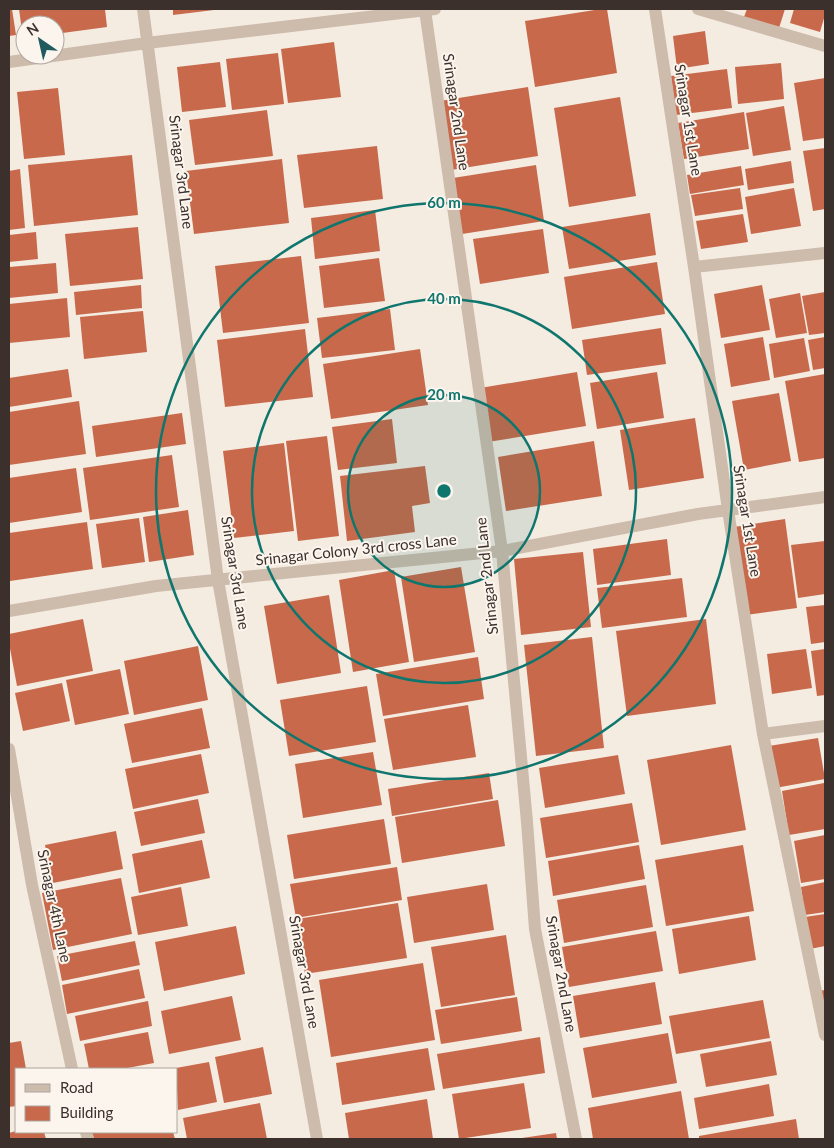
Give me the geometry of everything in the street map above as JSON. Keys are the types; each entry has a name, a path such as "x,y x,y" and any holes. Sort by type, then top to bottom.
{"street":[{"name":"Srinagar 3rd Lane","path":"143,9 218,580 317,1139"},
{"path":"9,62 147,42 430,9"},
{"name":"Srinagar 2nd Lane","path":"430,9 502,551 528,822 535,929 576,1139"},
{"name":"Srinagar 1st Lane","path":"655,9 728,510 763,734 825,1035"},
{"path":"698,9 825,46"},
{"path":"694,267 825,253"},
{"name":"Srinagar Colony 3rd cross Lane","path":"9,611 156,586 502,551 698,514 825,497"},
{"path":"763,734 825,726"},
{"name":"Srinagar 4th Lane","path":"9,749 32,884 72,1068"}],"building":[{"path":"9,9 12,9 15,35 9,36"},
{"path":"19,9 105,9 107,27 65,33 65,15 20,15"},
{"path":"173,9 213,9 214,10 173,15"},
{"path":"607,9 617,73 535,87 525,21"},
{"path":"747,9 785,9 779,28 744,17"},
{"path":"794,9 825,9 820,32 790,23"},
{"path":"705,31 709,64 677,69 673,36"},
{"path":"334,42 341,97 288,103 281,49"},
{"path":"278,53 284,104 232,110 226,59"},
{"path":"220,62 226,107 182,112 177,67"},
{"path":"781,63 784,99 738,104 735,67"},
{"path":"727,69 732,108 676,115 671,76"},
{"path":"825,78 825,138 803,141 794,83"},
{"path":"528,87 538,156 451,170 440,101"},
{"path":"58,88 65,155 24,159 17,92"},
{"path":"620,97 636,196 569,207 554,108"},
{"path":"784,106 791,150 753,156 746,113"},
{"path":"267,110 273,156 195,165 189,120"},
{"path":"744,112 749,149 684,159 678,123"},
{"path":"377,146 383,199 304,208 297,155"},
{"path":"825,148 825,209 813,211 803,151"},
{"path":"132,155 138,215 34,226 28,165"},
{"path":"282,159 289,223 194,234 186,171"},
{"path":"791,161 794,183 748,190 745,169"},
{"path":"536,165 544,221 462,234 453,178"},
{"path":"741,166 744,185 690,194 687,175"},
{"path":"20,169 25,228 9,230 9,171"},
{"path":"740,188 743,209 695,216 691,195"},
{"path":"794,188 801,226 751,234 745,197"},
{"path":"375,210 380,251 315,259 311,218"},
{"path":"650,213 656,255 569,269 562,227"},
{"path":"743,214 748,242 701,249 696,221"},
{"path":"138,227 143,279 70,286 65,234"},
{"path":"543,229 549,273 480,284 473,239"},
{"path":"36,232 38,259 9,262 9,235"},
{"path":"301,256 309,323 223,333 215,266"},
{"path":"379,258 385,301 324,308 319,266"},
{"path":"657,262 665,314 572,329 564,277"},
{"path":"56,263 58,293 9,298 9,267"},
{"path":"141,285 142,308 76,315 74,292"},
{"path":"762,285 770,330 721,338 714,294"},
{"path":"825,292 825,333 809,335 802,296"},
{"path":"800,293 807,333 776,338 769,299"},
{"path":"67,298 70,337 9,343 9,304"},
{"path":"390,309 395,350 322,358 317,318"},
{"path":"143,311 147,352 84,359 80,317"},
{"path":"661,328 666,364 587,375 582,340"},
{"path":"305,329 313,397 225,407 217,340"},
{"path":"763,337 770,380 731,387 724,344"},
{"path":"825,337 825,368 813,370 808,340"},
{"path":"804,338 810,371 774,378 769,344"},
{"path":"420,349 428,405 331,419 323,364"},
{"path":"68,369 72,397 9,407 9,378"},
{"path":"577,372 586,426 488,442 480,388"},
{"path":"657,372 664,418 597,429 590,383"},
{"path":"825,374 825,458 799,462 785,381"},
{"path":"779,393 791,461 744,470 732,401"},
{"path":"79,401 86,454 9,465 9,412"},
{"path":"182,413 186,444 96,457 92,426"},
{"path":"695,418 704,478 629,490 620,430"},
{"path":"392,419 397,463 338,470 332,427"},
{"path":"327,436 339,536 298,541 286,441"},
{"path":"594,441 602,496 506,511 498,457"},
{"path":"284,443 294,531 234,538 223,451"},
{"path":"172,455 179,507 90,520 83,468"},
{"path":"425,466 430,503 412,506 415,532 347,541 340,476"},
{"path":"76,468 82,512 9,523 9,478"},
{"path":"188,510 194,555 149,562 143,517"},
{"path":"139,518 145,562 102,568 96,524"},
{"path":"785,519 797,608 746,615 734,527"},
{"path":"87,522 93,569 10,581 9,533"},
{"path":"667,539 671,575 597,585 593,549"},
{"path":"825,541 825,594 798,598 791,545"},
{"path":"583,552 591,627 521,635 514,559"},
{"path":"461,567 475,652 414,662 401,577"},
{"path":"394,570 409,662 353,672 339,580"},
{"path":"682,578 687,617 602,628 597,588"},
{"path":"329,595 341,673 277,684 264,606"},
{"path":"825,605 825,642 811,644 806,607"},
{"path":"83,619 93,671 17,686 9,634"},
{"path":"706,619 716,704 627,716 616,631"},
{"path":"592,637 604,748 536,756 524,645"},
{"path":"198,646 208,700 134,715 124,661"},
{"path":"806,649 812,688 772,694 767,654"},
{"path":"825,649 825,695 817,696 811,651"},
{"path":"478,657 484,699 383,716 376,674"},
{"path":"120,669 129,714 75,725 66,680"},
{"path":"62,683 70,721 23,731 15,693"},
{"path":"367,686 376,742 289,756 280,700"},
{"path":"468,705 476,757 393,770 384,719"},
{"path":"202,708 210,748 132,763 124,724"},
{"path":"818,738 825,779 775,788 769,746"},
{"path":"731,745 746,830 661,845 647,760"},
{"path":"373,752 382,805 303,818 295,764"},
{"path":"201,754 209,793 133,809 125,769"},
{"path":"618,755 625,794 545,808 539,768"},
{"path":"489,773 493,799 392,816 388,789"},
{"path":"824,783 825,829 789,835 782,791"},
{"path":"198,799 205,833 141,846 134,812"},
{"path":"498,800 505,846 402,863 395,817"},
{"path":"632,803 639,842 546,858 540,818"},
{"path":"384,819 391,864 294,879 287,835"},
{"path":"116,831 123,869 53,883 45,845"},
{"path":"825,835 825,879 801,883 794,841"},
{"path":"202,840 210,878 139,893 132,854"},
{"path":"639,845 645,879 553,896 548,861"},
{"path":"743,845 754,911 666,926 655,860"},
{"path":"397,867 402,900 296,918 290,884"},
{"path":"121,878 132,934 53,950 42,893"},
{"path":"825,882 825,912 805,915 801,887"},
{"path":"487,884 494,930 414,943 407,897"},
{"path":"646,885 653,927 564,943 557,900"},
{"path":"181,887 188,926 138,935 131,897"},
{"path":"398,903 407,958 305,974 297,919"},
{"path":"825,914 825,946 810,949 805,917"},
{"path":"749,916 756,960 679,974 672,929"},
{"path":"236,926 245,974 164,991 155,942"},
{"path":"656,931 663,971 569,987 562,947"},
{"path":"506,935 515,995 441,1007 431,947"},
{"path":"135,941 140,965 62,981 57,956"},
{"path":"423,963 435,1040 331,1057 319,980"},
{"path":"139,969 145,998 67,1014 62,985"},
{"path":"655,982 662,1024 580,1038 573,996"},
{"path":"825,990 825,1017 819,991"},
{"path":"232,996 241,1040 169,1054 161,1011"},
{"path":"517,997 522,1031 441,1044 435,1010"},
{"path":"763,1000 770,1038 676,1054 669,1016"},
{"path":"148,1001 152,1026 80,1041 75,1016"},
{"path":"148,1032 154,1063 127,1068 89,1068 84,1044"},
{"path":"668,1033 677,1083 592,1098 583,1048"},
{"path":"540,1037 545,1073 443,1089 437,1054"},
{"path":"21,1041 26,1068 15,1068 15,1106 9,1107 9,1043"},
{"path":"771,1041 777,1075 706,1087 700,1054"},
{"path":"263,1047 272,1094 224,1103 215,1057"},
{"path":"428,1048 435,1090 342,1105 336,1063"},
{"path":"209,1062 217,1102 178,1110 178,1068 176,1068"},
{"path":"524,1083 531,1128 459,1139 452,1094"},
{"path":"769,1084 774,1116 699,1129 694,1098"},
{"path":"681,1091 689,1139 593,1139 588,1108"},
{"path":"427,1099 433,1139 349,1139 345,1113"},
{"path":"260,1103 267,1139 187,1139 183,1118"},
{"path":"796,1119 799,1139 699,1139 699,1136"},
{"path":"15,1131 15,1133 44,1133 46,1139 9,1139 9,1133"},
{"path":"92,1133 173,1133 175,1139 94,1139"},
{"path":"556,1133 557,1139 522,1139 522,1138"}]}
